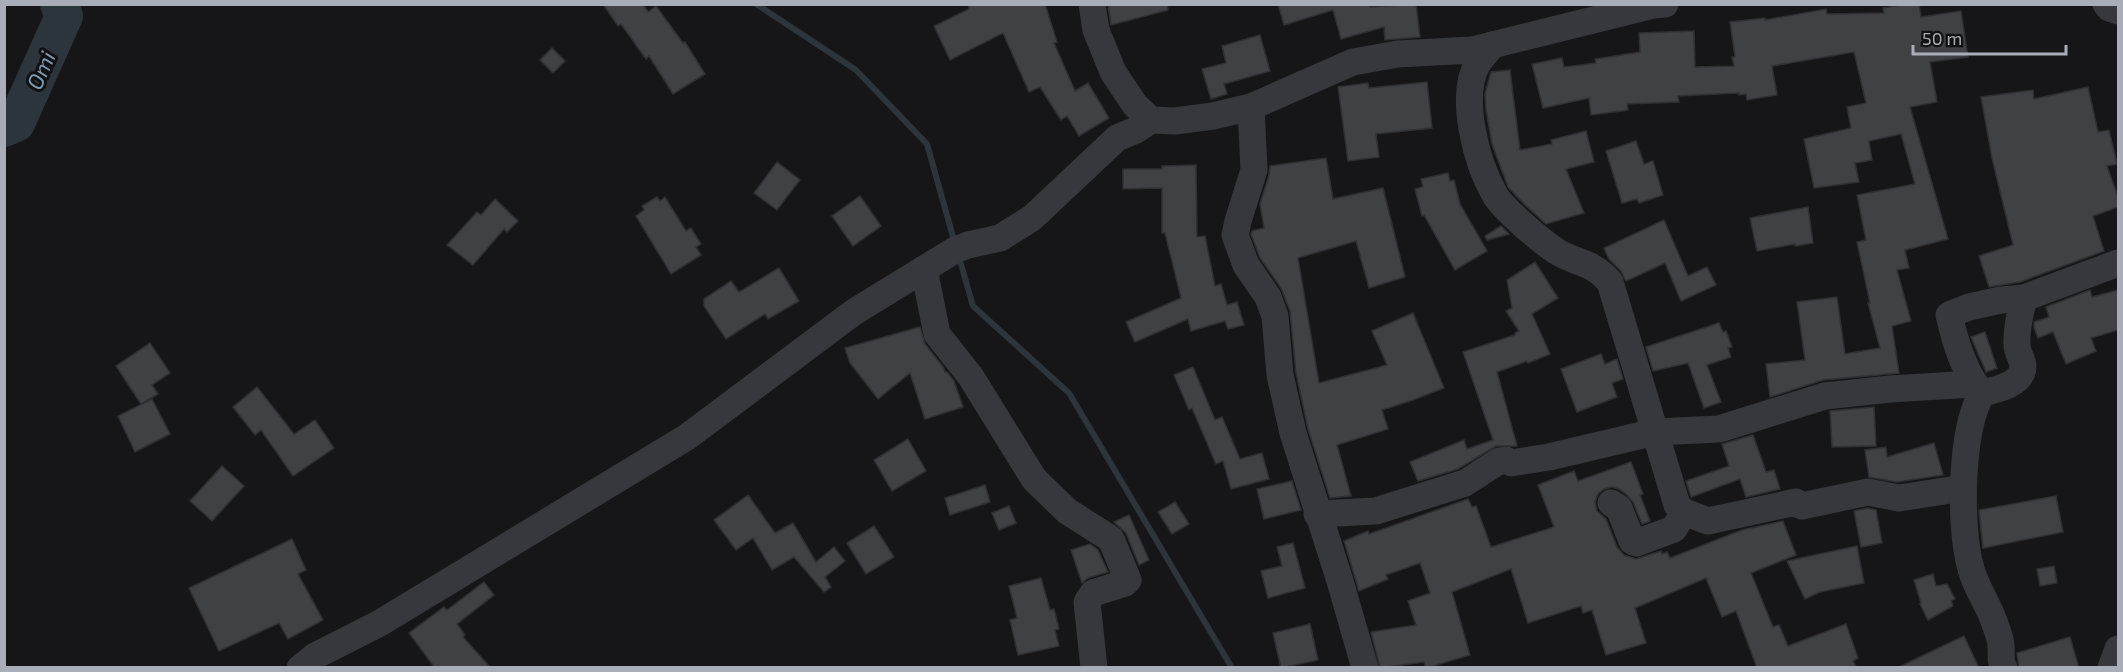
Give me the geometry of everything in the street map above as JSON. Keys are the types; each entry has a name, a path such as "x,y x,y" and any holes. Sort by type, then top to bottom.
{"street":[{"path":"1092,4 1096,30 1113,72 1135,105 1151,120"},
{"path":"300,668 315,656 380,623 687,437 854,312 955,250 968,244 1000,238 1032,218 1117,138 1136,130 1151,120 1175,121 1213,116 1251,107 1353,62 1398,54 1472,50 1665,4"},
{"path":"2106,4 2109,8 2118,11"},
{"path":"1492,45 1477,64 1470,88 1471,121 1481,166 1496,197 1522,223 1557,251 1587,263 1601,272 1610,282 1677,505 1684,512 1708,521 1796,502 1802,506 1868,492 1899,498 1963,488"},
{"path":"1251,107 1254,170 1235,235 1246,264 1268,297 1275,316 1280,375 1293,433 1365,668"},
{"path":"1999,665 2001,645 1994,621 1971,570 1963,525 1963,488 1967,445 1977,401 1977,389 1954,335 1949,315 1969,307 2024,298 2118,263"},
{"path":"924,269 937,334 971,377 1034,479 1067,511 1111,539 1128,580 1093,593 1087,602 1094,668"},
{"path":"1317,514 1376,511 1465,483 1499,461 1506,460 1511,463 1549,457 1655,432 1719,429 1825,396 1890,389 1999,390 2018,378 2023,368 2017,346 2019,318 2024,298"},
{"path":"1611,503 1619,508 1632,541 1636,543 1674,529 1684,512"},
{"path":"2111,668 2118,649"}],"building":[{"path":"603,4 643,4 648,12 656,6 683,43 685,42 705,74 673,94 649,56 646,59 621,24 618,26"},
{"path":"968,4 1045,4 1057,42 1054,43 1075,91 1088,83 1109,118 1079,136 1067,116 1061,120 1040,87 1029,92 1003,33 950,60 934,26 969,9"},
{"path":"1108,4 1167,4 1168,10 1111,25"},
{"path":"1278,4 1370,4 1370,7 1416,4 1420,37 1385,40 1384,27 1341,39 1333,10 1284,25"},
{"path":"1919,4 1921,17 1961,11 1968,57 1930,62 1937,102 1910,107 1948,239 1905,250 1909,268 1897,270 1911,321 1892,326 1899,373 1823,380 1770,397 1766,364 1805,360 1797,302 1837,297 1845,354 1880,348 1868,303 1870,303 1857,242 1866,240 1857,195 1915,184 1901,134 1869,141 1872,160 1855,163 1859,182 1814,188 1804,139 1851,128 1847,107 1866,103 1854,52 1772,66 1777,95 1747,100 1746,94 1739,95 1739,93 1678,96 1679,102 1627,104 1628,110 1591,115 1589,98 1543,108 1532,64 1562,58 1564,67 1596,63 1595,59 1640,52 1639,33 1694,31 1695,67 1734,66 1732,57 1735,57 1730,22 1765,18 1765,20 1826,9 1827,14 1884,13 1883,8"},
{"path":"1260,35 1270,71 1224,84 1227,94 1211,99 1202,69 1226,63 1222,46"},
{"path":"552,48 565,61 553,73 540,60"},
{"path":"1510,70 1520,150 1552,144 1551,140 1586,131 1594,162 1566,169 1584,213 1546,224 1508,187 1492,144 1485,94 1491,72"},
{"path":"1427,82 1432,128 1376,134 1379,157 1348,161 1338,87 1368,83 1369,88"},
{"path":"2088,87 2098,132 2109,130 2117,164 2107,166 2118,197 2118,207 2093,216 2104,251 2020,282 1989,287 1979,256 2013,245 1992,158 1981,97 2033,90 2034,99"},
{"path":"1636,141 1644,164 1653,161 1663,195 1639,203 1637,199 1622,203 1606,151"},
{"path":"1326,158 1333,199 1383,188 1405,277 1369,288 1356,241 1298,258 1319,383 1387,365 1372,331 1413,313 1444,388 1382,410 1388,429 1337,445 1351,496 1330,498 1308,429 1296,373 1290,311 1281,288 1260,258 1251,234 1252,231 1264,228 1260,204 1270,166"},
{"path":"777,162 800,180 777,210 754,193"},
{"path":"1196,165 1197,237 1205,236 1215,286 1221,284 1227,305 1237,302 1244,325 1228,329 1225,321 1191,331 1188,319 1135,342 1126,322 1181,298 1165,233 1162,233 1162,188 1123,189 1123,169 1162,169 1162,166"},
{"path":"1448,173 1450,181 1454,180 1460,204 1487,251 1455,270 1424,215 1422,216 1415,189 1423,187 1421,179"},
{"path":"860,196 881,226 853,246 832,216"},
{"path":"657,197 660,201 665,197 686,231 691,228 701,244 696,247 701,255 671,274 636,216 644,210 642,206"},
{"path":"495,199 518,221 507,232 504,229 473,265 447,245 477,212 481,215"},
{"path":"1808,207 1813,243 1757,251 1750,218"},
{"path":"1664,220 1688,276 1707,267 1716,285 1681,301 1665,263 1626,281 1621,271 1609,259 1604,248"},
{"path":"1501,226 1509,234 1487,240 1485,236"},
{"path":"1535,262 1558,298 1532,314 1550,354 1497,372 1517,446 1496,446 1458,469 1418,481 1410,462 1464,440 1467,449 1493,440 1463,352 1515,335 1519,331 1506,311 1512,308 1507,280"},
{"path":"779,268 799,301 768,319 765,314 726,339 704,306 704,299 731,281 739,292"},
{"path":"2090,290 2092,297 2118,290 2118,330 2091,338 2096,351 2066,364 2053,332 2038,338 2034,322 2049,317 2046,307"},
{"path":"1719,323 1723,332 1726,331 1732,347 1728,348 1731,357 1707,365 1721,402 1704,408 1688,363 1653,371 1646,347"},
{"path":"920,327 925,344 954,381 963,407 925,419 910,373 878,399 850,363 845,348"},
{"path":"1985,332 1997,368 1986,372 1971,337"},
{"path":"150,343 170,373 152,385 158,394 141,404 116,366"},
{"path":"1601,354 1605,364 1617,359 1623,379 1612,383 1617,397 1577,412 1561,369"},
{"path":"1193,367 1215,420 1222,417 1240,459 1262,453 1269,479 1231,489 1223,461 1216,464 1192,408 1189,410 1174,375"},
{"path":"257,387 294,434 315,420 334,448 293,476 261,430 255,435 233,407"},
{"path":"152,399 170,434 135,452 118,416"},
{"path":"1874,407 1876,446 1832,447 1830,411"},
{"path":"1753,435 1766,472 1774,470 1780,489 1746,497 1740,479 1691,497 1686,481 1729,466 1722,444"},
{"path":"908,439 926,471 892,491 874,460"},
{"path":"1934,443 1943,475 1897,482 1869,477 1865,450 1886,447 1887,457"},
{"path":"1631,462 1650,521 1642,524 1633,502 1619,489 1612,487 1604,489 1598,494 1595,502 1597,511 1606,519 1617,547 1624,555 1636,559 1661,551 1662,554 1667,552 1670,558 1742,530 1783,521 1796,555 1751,573 1773,627 1779,625 1788,646 1846,624 1858,658 1853,661 1857,668 1757,668 1736,611 1722,617 1706,578 1635,608 1646,643 1606,655 1592,610 1583,613 1581,606 1528,623 1511,569 1452,592 1470,655 1426,668 1424,662 1380,668 1371,632 1416,625 1408,601 1430,593 1420,563 1386,575 1388,579 1359,591 1344,541 1468,499 1472,507 1476,506 1491,547 1554,527 1538,485 1574,471 1578,481"},
{"path":"222,466 244,486 212,521 190,501"},
{"path":"1292,481 1301,510 1264,519 1257,489"},
{"path":"985,485 990,502 950,515 945,498"},
{"path":"748,495 775,533 793,523 816,562 834,547 845,561 825,577 831,587 824,592 794,557 772,570 753,538 736,550 714,520"},
{"path":"2056,496 2063,532 1983,548 1979,510"},
{"path":"1175,502 1189,524 1172,534 1158,512"},
{"path":"1009,506 1016,523 999,530 992,513"},
{"path":"1868,508 1876,510 1882,543 1861,547 1854,511"},
{"path":"1129,515 1149,560 1139,565 1126,533 1114,522"},
{"path":"874,526 894,557 866,574 847,543"},
{"path":"292,539 306,570 298,574 323,620 288,639 279,623 219,651 189,588"},
{"path":"1293,543 1305,588 1268,598 1261,571 1282,566 1277,547"},
{"path":"1090,544 1098,550 1108,572 1088,578 1082,583 1071,550"},
{"path":"1857,546 1864,583 1820,592 1805,599 1787,561"},
{"path":"2054,566 2057,583 2040,586 2037,569"},
{"path":"1933,574 1936,586 1947,584 1955,599 1951,601 1953,606 1928,620 1920,604 1914,580"},
{"path":"1041,578 1050,610 1054,609 1059,629 1055,630 1059,646 1018,655 1010,620 1017,618 1009,586"},
{"path":"484,582 494,595 457,624 465,635 463,637 491,668 435,668 409,633 444,607 447,610"},
{"path":"1310,624 1318,660 1281,668 1273,633"},
{"path":"1964,636 1979,668 1897,668 1949,643"},
{"path":"2070,637 2079,668 2019,668 2017,653"}],"waterway":[{"name":"Omi","path":"4,128 16,123 64,16 59,4"},
{"path":"756,4 856,70 927,144 955,244"},
{"path":"959,257 973,306 1069,393 1232,668"}]}
